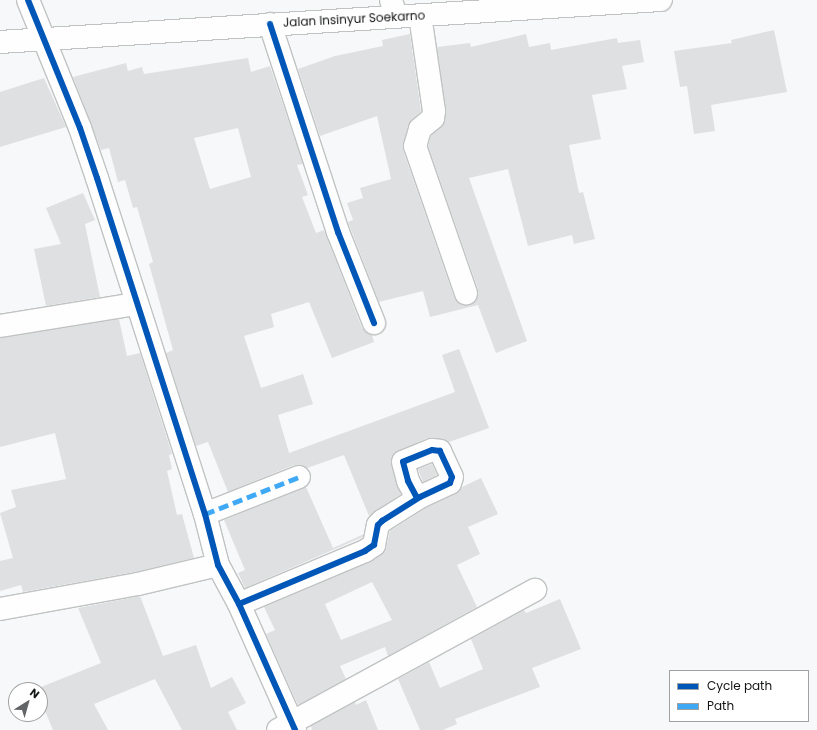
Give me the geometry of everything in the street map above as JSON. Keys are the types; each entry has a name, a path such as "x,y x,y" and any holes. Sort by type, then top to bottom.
{"street":[{"path":"28,0 82,135 205,514 218,566 239,604 288,728 535,590"},
{"name":"Jalan Insinyur Soekarno","path":"0,42 270,24 394,8 420,15 661,0"},
{"path":"420,15 434,118 420,129 416,146 466,293"},
{"path":"270,24 338,232 374,323"},
{"path":"0,326 136,304"},
{"path":"205,514 299,477"},
{"path":"239,604 365,551 374,545 378,525 417,498"},
{"path":"0,609 138,584 218,566"}],"building":[{"path":"774,30 787,92 711,105 715,131 694,134 687,86 680,87 674,51 732,43 731,40"},
{"path":"410,34 421,111 408,125 403,150 454,297 464,305 476,301 478,289 428,146 431,136 441,127 446,113 437,47 470,43 471,47 526,34 529,47 550,43 551,50 617,38 618,43 640,40 644,62 622,66 627,89 592,95 601,139 569,145 579,193 583,192 595,239 574,244 572,235 528,246 508,169 469,178 527,341 496,353 478,305 430,317 423,291 379,302 348,222 353,220 347,203 363,198 360,188 391,179 377,116 320,136 298,69 335,56 383,46 382,40"},
{"path":"248,58 251,72 270,66 303,164 297,165 308,195 302,197 316,233 324,230 362,328 372,335 374,342 332,358 309,302 271,314 274,327 244,336 261,388 303,374 313,404 278,415 289,453 455,392 442,355 459,349 489,428 449,442 442,439 427,438 394,454 391,465 401,494 369,516 344,455 307,468 294,465 228,492 208,442 196,446 166,353 173,350 149,264 153,262 137,207 133,208 125,180 118,182 109,148 101,150 73,77 126,63 128,71 142,67 144,74","holes":["238,128 251,177 210,189 194,138"]},
{"path":"44,78 66,127 0,147 0,92"},
{"path":"83,193 95,220 85,224 100,297 46,306 34,249 61,244 46,208"},
{"path":"119,319 127,356 140,353 172,454 169,455 172,469 167,471 177,515 182,514 194,558 135,572 23,592 21,585 0,591 0,561 13,558 0,513 16,507 11,490 66,479 55,433 0,447 0,338"},
{"path":"432,464 437,475 423,482 418,469"},
{"path":"481,478 498,514 468,527 480,554 457,565 477,607 388,656 385,647 340,666 346,679 298,705 266,634 275,630 264,607 372,561 385,552 390,531 426,508 455,494 462,487","holes":["372,582 392,620 341,640 325,604"]},
{"path":"306,487 333,548 364,534 363,537 245,588 238,573 245,570 224,520"},
{"path":"140,596 163,656 196,645 211,688 232,677 246,703 228,712 237,730 182,730 155,679 94,704 108,730 53,730 48,718 48,684 101,663 78,608"},
{"path":"560,599 581,649 532,668 540,687 455,719 457,724 443,730 420,730 398,679 429,662 440,688 483,669 471,639 524,610 526,613"},
{"path":"366,700 378,730 312,730 311,726 355,702 356,705"}],"marked path":[{"path":"205,514 299,477"}],"cycle path":[{"path":"28,0 80,128 97,178 205,514 218,565 239,604 295,730"},
{"path":"270,24 338,232 374,323"},
{"path":"239,604 365,551 374,545 378,525 382,521 420,497 450,483 452,477 440,451 432,450 403,462 408,481 417,498"}]}
